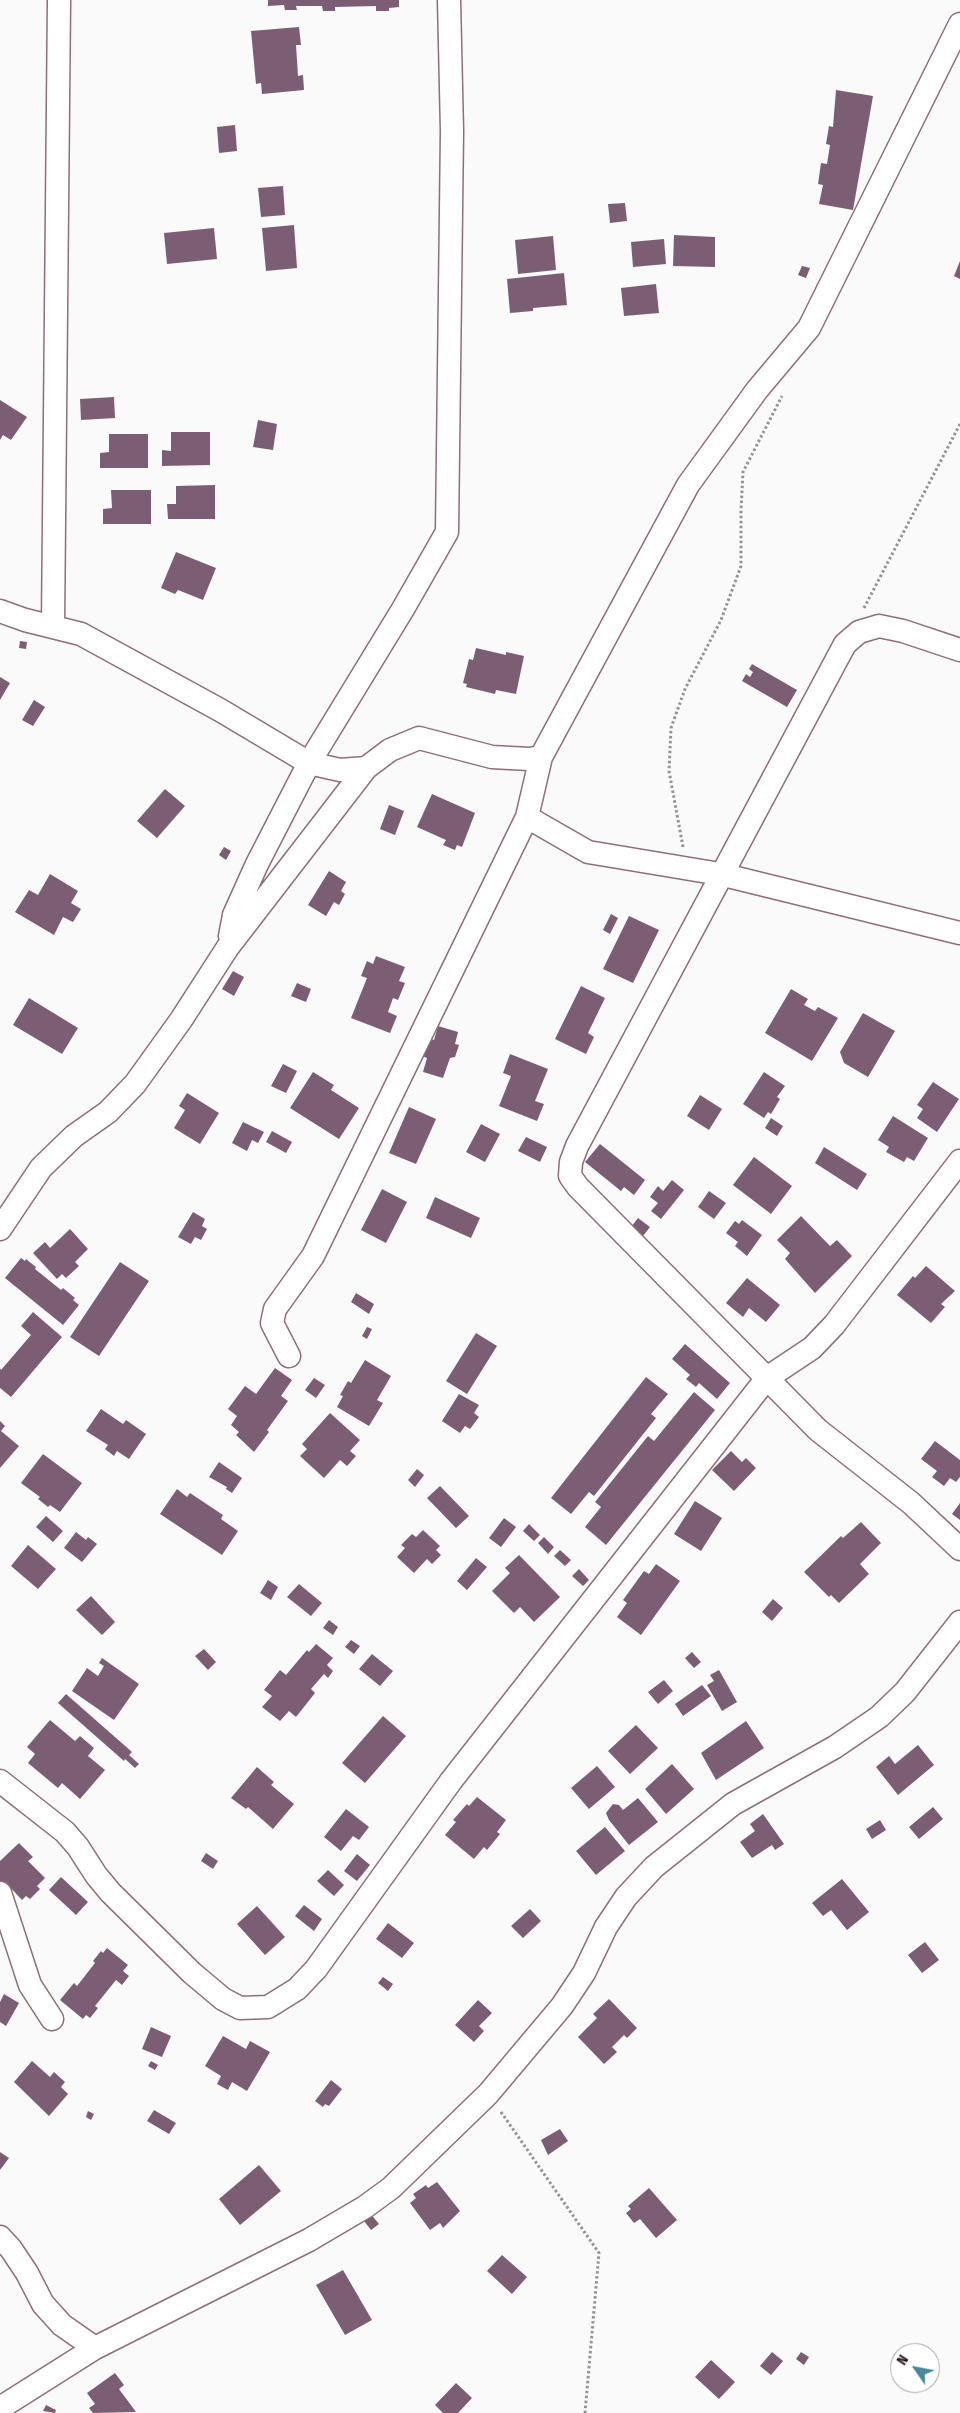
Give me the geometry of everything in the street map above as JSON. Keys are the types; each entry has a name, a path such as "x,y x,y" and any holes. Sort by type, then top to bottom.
{"street":[{"path":"52,626 59,0"},
{"path":"228,947 234,915 257,864 309,763 447,532 452,131 450,0"},
{"path":"289,1356 272,1323 275,1309 313,1256 527,817 541,757 688,485 757,390 809,328 960,24"},
{"path":"0,611 24,620 81,634 220,710 309,763 340,770 366,768"},
{"path":"960,650 902,631 879,626 859,632 845,644 720,874 576,1146 571,1162 570,1176 578,1187 818,1430 911,1503 960,1549"},
{"path":"0,1229 41,1168 74,1136 108,1112 136,1084 181,1020 228,947 366,768 390,750 419,738 492,757 529,759 541,757"},
{"path":"527,817 588,852 720,874 960,933"},
{"path":"687,867 703,908"},
{"path":"0,1781 65,1832 110,1892 192,1973 223,1998 240,2008 268,2007 297,1989 316,1969 451,1781 767,1378 812,1348 834,1325 960,1161"},
{"path":"0,2408 95,2348 309,2240 391,2188 488,2094 562,2006 584,1973 606,1927 626,1897 654,1866 733,1804 835,1747 878,1717 904,1692 960,1622"},
{"path":"0,1893 30,1986 52,2019"},
{"path":"0,2237 11,2248 43,2304 62,2325 95,2348"}],"path":[{"path":"687,867 669,771 671,728 685,689 721,620 741,566 740,510 743,472 783,395"},
{"path":"863,609 960,424"},
{"path":"488,2094 545,2172 598,2253 586,2413"}],"building":[{"path":"268,0 399,0 399,7 389,8 389,11 376,11 376,6 335,7 335,11 323,11 322,6 296,6 297,10 285,10 284,5 268,6"},
{"path":"299,27 301,45 296,45 298,76 303,75 304,90 262,94 261,83 256,84 251,31"},
{"path":"836,90 873,96 853,210 819,204 823,185 818,184 821,163 827,164 830,145 826,144 829,126 833,127"},
{"path":"235,125 237,151 219,153 217,127"},
{"path":"283,186 285,215 261,217 258,188"},
{"path":"625,203 627,221 610,223 608,204"},
{"path":"294,225 297,268 266,271 262,228"},
{"path":"214,228 217,259 167,264 164,233"},
{"path":"674,235 715,237 715,267 673,266"},
{"path":"553,236 556,270 518,274 515,240"},
{"path":"664,239 666,264 633,267 631,242"},
{"path":"960,261 960,279 954,276"},
{"path":"802,266 810,268 806,278 798,275"},
{"path":"564,273 567,305 533,308 533,311 510,313 507,279"},
{"path":"656,284 659,313 624,316 621,288"},
{"path":"114,397 115,418 81,420 80,399"},
{"path":"0,400 27,417 11,440 3,435 0,440"},
{"path":"258,420 277,424 273,450 253,447"},
{"path":"171,432 210,432 210,465 162,466 162,450 171,451"},
{"path":"109,434 148,434 148,468 100,468 100,453 109,452"},
{"path":"215,485 215,519 168,519 167,504 176,504 176,486"},
{"path":"111,490 151,490 151,524 103,524 103,509 112,508"},
{"path":"176,552 216,568 203,600 178,590 175,594 161,588"},
{"path":"20,641 27,642 26,649 19,648"},
{"path":"476,648 506,655 506,652 524,656 516,694 496,690 495,694 466,687 467,684 463,683 469,659 473,660"},
{"path":"752,664 797,690 787,707 742,681 746,674 750,677 753,672 749,669"},
{"path":"0,677 10,683 0,700"},
{"path":"34,700 45,707 33,726 22,720"},
{"path":"165,789 185,806 157,838 137,821"},
{"path":"432,794 475,813 462,847 457,845 455,850 443,845 446,840 417,827"},
{"path":"389,805 404,811 395,835 380,829"},
{"path":"224,847 231,851 226,860 219,855"},
{"path":"329,871 346,882 341,891 345,894 339,905 334,902 326,916 308,905"},
{"path":"50,874 78,891 71,903 81,909 73,922 63,917 54,935 15,912 29,890 38,895"},
{"path":"611,914 618,918 610,934 603,930"},
{"path":"629,916 659,930 633,983 603,969"},
{"path":"376,956 405,967 399,981 405,983 398,1000 393,998 388,1012 397,1016 390,1033 351,1018 367,978 361,976 367,961 373,964"},
{"path":"233,971 244,977 234,996 222,989"},
{"path":"297,983 311,989 306,1002 291,996"},
{"path":"581,986 605,998 588,1033 594,1037 586,1054 555,1039"},
{"path":"791,989 808,999 804,1005 815,1011 818,1007 838,1018 812,1061 765,1033"},
{"path":"29,998 78,1028 62,1054 13,1025"},
{"path":"863,1013 895,1031 868,1077 844,1063 840,1052"},
{"path":"438,1026 458,1032 455,1044 459,1045 455,1057 450,1058 443,1078 423,1072 427,1058 422,1056 428,1038 434,1040"},
{"path":"510,1054 548,1069 535,1101 544,1104 537,1121 499,1106 511,1076 503,1073"},
{"path":"283,1064 297,1071 286,1093 271,1086"},
{"path":"313,1072 334,1085 331,1090 359,1108 339,1139 290,1108"},
{"path":"764,1072 785,1086 777,1097 780,1099 771,1114 768,1112 764,1118 743,1104"},
{"path":"933,1082 959,1099 937,1132 917,1118 923,1109 917,1105"},
{"path":"187,1093 219,1113 200,1144 174,1128 185,1110 179,1106"},
{"path":"700,1095 722,1109 709,1130 687,1116"},
{"path":"409,1107 436,1119 416,1164 389,1153"},
{"path":"893,1116 928,1138 914,1161 907,1157 904,1162 886,1152 889,1147 878,1140"},
{"path":"771,1118 783,1126 777,1136 765,1128"},
{"path":"243,1122 264,1132 258,1143 252,1140 247,1151 232,1143"},
{"path":"481,1124 500,1134 485,1162 466,1152"},
{"path":"272,1131 292,1142 286,1153 266,1142"},
{"path":"526,1137 547,1147 540,1162 518,1151"},
{"path":"600,1144 645,1180 634,1195 624,1187 621,1191 585,1162"},
{"path":"824,1147 867,1174 857,1190 815,1163"},
{"path":"754,1157 792,1186 771,1214 733,1185"},
{"path":"672,1180 684,1190 661,1219 651,1211 658,1203 650,1197 658,1186 663,1191"},
{"path":"382,1189 407,1202 386,1243 361,1230"},
{"path":"709,1191 726,1203 714,1219 698,1207"},
{"path":"435,1197 480,1218 471,1238 426,1218"},
{"path":"193,1212 205,1219 202,1226 207,1229 201,1240 195,1237 191,1244 178,1237"},
{"path":"801,1216 830,1246 837,1240 852,1256 815,1293 785,1259 790,1253 777,1240"},
{"path":"638,1218 650,1227 640,1240 628,1231"},
{"path":"742,1220 762,1235 747,1256 735,1246 738,1242 726,1233 735,1221 739,1224"},
{"path":"70,1229 88,1249 75,1262 79,1266 66,1278 62,1274 57,1279 33,1253 45,1242 50,1248"},
{"path":"21,1258 25,1261 26,1259 36,1267 35,1269 61,1290 63,1288 75,1298 73,1300 79,1305 63,1325 5,1278"},
{"path":"120,1262 149,1281 99,1356 70,1337"},
{"path":"926,1266 955,1291 941,1304 945,1307 931,1323 897,1295 913,1276 915,1278"},
{"path":"747,1278 780,1305 766,1322 749,1308 743,1317 726,1303"},
{"path":"356,1293 374,1304 369,1314 351,1302"},
{"path":"33,1312 62,1337 11,1397 0,1388 0,1368 1,1370 31,1335 21,1326"},
{"path":"367,1327 372,1329 367,1339 362,1336"},
{"path":"476,1333 497,1346 467,1394 446,1381"},
{"path":"685,1344 730,1383 717,1399 699,1383 696,1387 686,1379 690,1375 672,1359"},
{"path":"365,1360 391,1376 377,1400 383,1403 369,1426 337,1407 343,1396 340,1395 348,1381 351,1383"},
{"path":"275,1368 292,1380 281,1396 288,1401 254,1452 236,1435 239,1432 231,1425 237,1416 228,1409 245,1386 256,1394"},
{"path":"646,1377 668,1394 651,1414 656,1418 594,1496 589,1492 571,1514 551,1498"},
{"path":"314,1378 325,1385 316,1398 305,1390"},
{"path":"694,1392 715,1410 606,1545 585,1527 601,1507 595,1502 648,1436 654,1441"},
{"path":"459,1394 479,1405 474,1413 479,1417 470,1429 465,1426 460,1433 442,1421"},
{"path":"101,1409 123,1424 126,1420 146,1434 129,1459 117,1451 114,1456 105,1449 108,1445 86,1431"},
{"path":"330,1413 360,1440 350,1451 356,1456 347,1466 340,1460 324,1478 300,1456 307,1449 302,1444"},
{"path":"0,1421 5,1426 1,1431 19,1446 0,1468"},
{"path":"935,1441 960,1460 960,1477 956,1482 950,1478 944,1486 932,1477 937,1471 921,1459"},
{"path":"731,1451 742,1462 746,1458 756,1468 734,1491 712,1470"},
{"path":"43,1454 82,1483 60,1512 50,1505 48,1507 38,1499 40,1497 21,1483"},
{"path":"219,1462 242,1478 232,1493 226,1489 227,1487 209,1477"},
{"path":"417,1469 424,1475 415,1487 408,1480"},
{"path":"440,1486 469,1516 456,1528 427,1498"},
{"path":"177,1489 187,1497 190,1493 223,1515 221,1519 238,1531 222,1555 160,1514"},
{"path":"695,1501 722,1518 701,1551 674,1534"},
{"path":"960,1503 960,1520 952,1514"},
{"path":"46,1516 63,1531 53,1542 36,1527"},
{"path":"504,1518 516,1527 501,1547 489,1538"},
{"path":"861,1522 881,1543 860,1564 869,1574 839,1603 831,1595 829,1597 804,1572 841,1536 843,1538"},
{"path":"529,1524 540,1535 534,1541 523,1531"},
{"path":"423,1530 440,1546 436,1550 441,1555 432,1564 427,1559 414,1573 397,1557 405,1548 401,1545 412,1534 416,1537"},
{"path":"76,1532 86,1540 88,1537 97,1544 82,1562 64,1548"},
{"path":"544,1537 554,1547 548,1554 538,1543"},
{"path":"28,1545 56,1569 38,1589 11,1566"},
{"path":"560,1550 571,1560 565,1566 554,1556"},
{"path":"519,1555 560,1597 534,1622 520,1607 514,1613 492,1591 510,1573 505,1568"},
{"path":"476,1558 487,1567 467,1590 457,1581"},
{"path":"656,1564 680,1581 641,1635 617,1617 627,1603 623,1600 644,1571 649,1574"},
{"path":"579,1569 589,1580 583,1586 572,1576"},
{"path":"268,1580 278,1587 271,1600 260,1593"},
{"path":"299,1584 322,1603 311,1616 287,1597"},
{"path":"91,1596 115,1622 102,1635 76,1610"},
{"path":"773,1599 783,1608 772,1621 762,1612"},
{"path":"329,1620 338,1627 333,1635 323,1628"},
{"path":"351,1640 360,1646 354,1654 345,1647"},
{"path":"316,1644 333,1658 327,1665 333,1671 328,1678 324,1674 311,1689 315,1693 296,1717 289,1711 280,1721 262,1707 272,1696 264,1690 280,1670 286,1675 307,1650 309,1652"},
{"path":"204,1649 216,1662 208,1670 195,1656"},
{"path":"692,1652 701,1662 694,1668 685,1658"},
{"path":"372,1654 393,1671 380,1686 359,1669"},
{"path":"102,1658 139,1684 114,1720 72,1691 87,1668 98,1676 104,1666 99,1663"},
{"path":"719,1670 737,1702 722,1711 707,1685 714,1681 710,1675"},
{"path":"664,1680 673,1691 658,1704 648,1692"},
{"path":"702,1685 711,1696 683,1716 675,1704"},
{"path":"66,1694 132,1752 129,1755 139,1764 135,1768 125,1759 124,1761 58,1703"},
{"path":"383,1716 406,1736 365,1783 342,1763"},
{"path":"50,1720 75,1741 80,1736 94,1748 88,1756 105,1770 80,1799 62,1783 58,1788 28,1763 35,1754 27,1747"},
{"path":"746,1721 764,1748 716,1780 701,1753"},
{"path":"636,1725 658,1748 630,1774 608,1751"},
{"path":"918,1745 934,1765 898,1795 876,1767 889,1756 895,1764"},
{"path":"672,1764 694,1789 666,1814 645,1789"},
{"path":"597,1766 615,1787 589,1809 571,1788"},
{"path":"257,1767 274,1782 271,1785 294,1804 273,1829 248,1807 246,1809 231,1798"},
{"path":"477,1797 506,1820 497,1832 500,1834 487,1850 484,1847 474,1859 445,1835 456,1822 453,1820 467,1804 469,1806"},
{"path":"638,1798 658,1822 629,1845 609,1820 606,1813 613,1804 619,1805 623,1810"},
{"path":"933,1807 943,1819 919,1839 909,1827"},
{"path":"346,1809 369,1827 359,1840 353,1836 341,1851 324,1837"},
{"path":"763,1814 784,1844 775,1850 772,1845 752,1858 740,1842 755,1831 750,1824"},
{"path":"880,1820 886,1830 872,1839 866,1829"},
{"path":"605,1827 625,1851 596,1875 576,1851"},
{"path":"19,1843 33,1857 28,1861 45,1878 37,1886 40,1889 30,1899 26,1896 22,1900 8,1885 5,1889 0,1883 0,1861"},
{"path":"206,1853 218,1861 213,1869 201,1861"},
{"path":"357,1854 370,1865 357,1881 344,1871"},
{"path":"328,1870 344,1885 334,1896 317,1881"},
{"path":"61,1877 88,1902 76,1915 49,1890"},
{"path":"842,1879 869,1912 847,1930 831,1910 823,1916 812,1903"},
{"path":"304,1905 322,1919 314,1931 295,1916"},
{"path":"257,1906 285,1937 265,1955 237,1924"},
{"path":"530,1909 541,1921 523,1938 511,1926"},
{"path":"388,1923 414,1943 402,1958 376,1939"},
{"path":"925,1942 939,1960 922,1973 908,1955"},
{"path":"107,1948 128,1965 123,1971 129,1976 122,1985 116,1980 95,2006 98,2008 90,2018 86,2015 83,2019 60,2000 74,1983 77,1986 95,1963 93,1961 101,1951 103,1953"},
{"path":"383,1977 393,1984 388,1991 378,1983"},
{"path":"4,1994 19,2003 6,2026 0,2022 0,2002"},
{"path":"609,1999 637,2028 627,2038 624,2035 612,2047 617,2052 604,2064 578,2037 597,2018 593,2014"},
{"path":"478,2000 492,2013 479,2026 484,2031 474,2042 455,2025"},
{"path":"151,2027 171,2036 162,2057 142,2049"},
{"path":"223,2036 246,2049 250,2041 270,2052 247,2091 232,2082 228,2090 217,2084 221,2076 205,2066"},
{"path":"32,2061 50,2077 54,2072 65,2082 61,2087 68,2094 49,2116 14,2082"},
{"path":"151,2061 158,2065 155,2070 148,2066"},
{"path":"331,2080 342,2089 329,2106 325,2104 323,2107 315,2101"},
{"path":"154,2110 176,2123 169,2134 147,2121"},
{"path":"88,2111 94,2114 91,2120 86,2117"},
{"path":"560,2129 568,2141 548,2155 541,2140"},
{"path":"0,2152 9,2158 0,2170"},
{"path":"259,2165 281,2191 240,2225 219,2199"},
{"path":"437,2182 460,2211 443,2228 440,2223 430,2230 410,2203 416,2198 413,2194 426,2185 428,2188"},
{"path":"649,2188 677,2220 656,2238 640,2219 634,2223 626,2213 631,2209 628,2206"},
{"path":"369,2212 379,2224 371,2230 361,2217"},
{"path":"502,2255 527,2277 512,2294 487,2271"},
{"path":"343,2270 372,2320 345,2335 316,2285"},
{"path":"772,2352 783,2361 771,2375 760,2366"},
{"path":"801,2352 809,2357 804,2365 796,2359"},
{"path":"711,2360 735,2382 719,2399 695,2377"},
{"path":"115,2373 124,2385 119,2389 136,2412 93,2413 89,2408 95,2404 87,2393"},
{"path":"456,2383 472,2398 458,2413 443,2413 435,2405"},
{"path":"46,2405 56,2410 55,2413 43,2411"}]}
